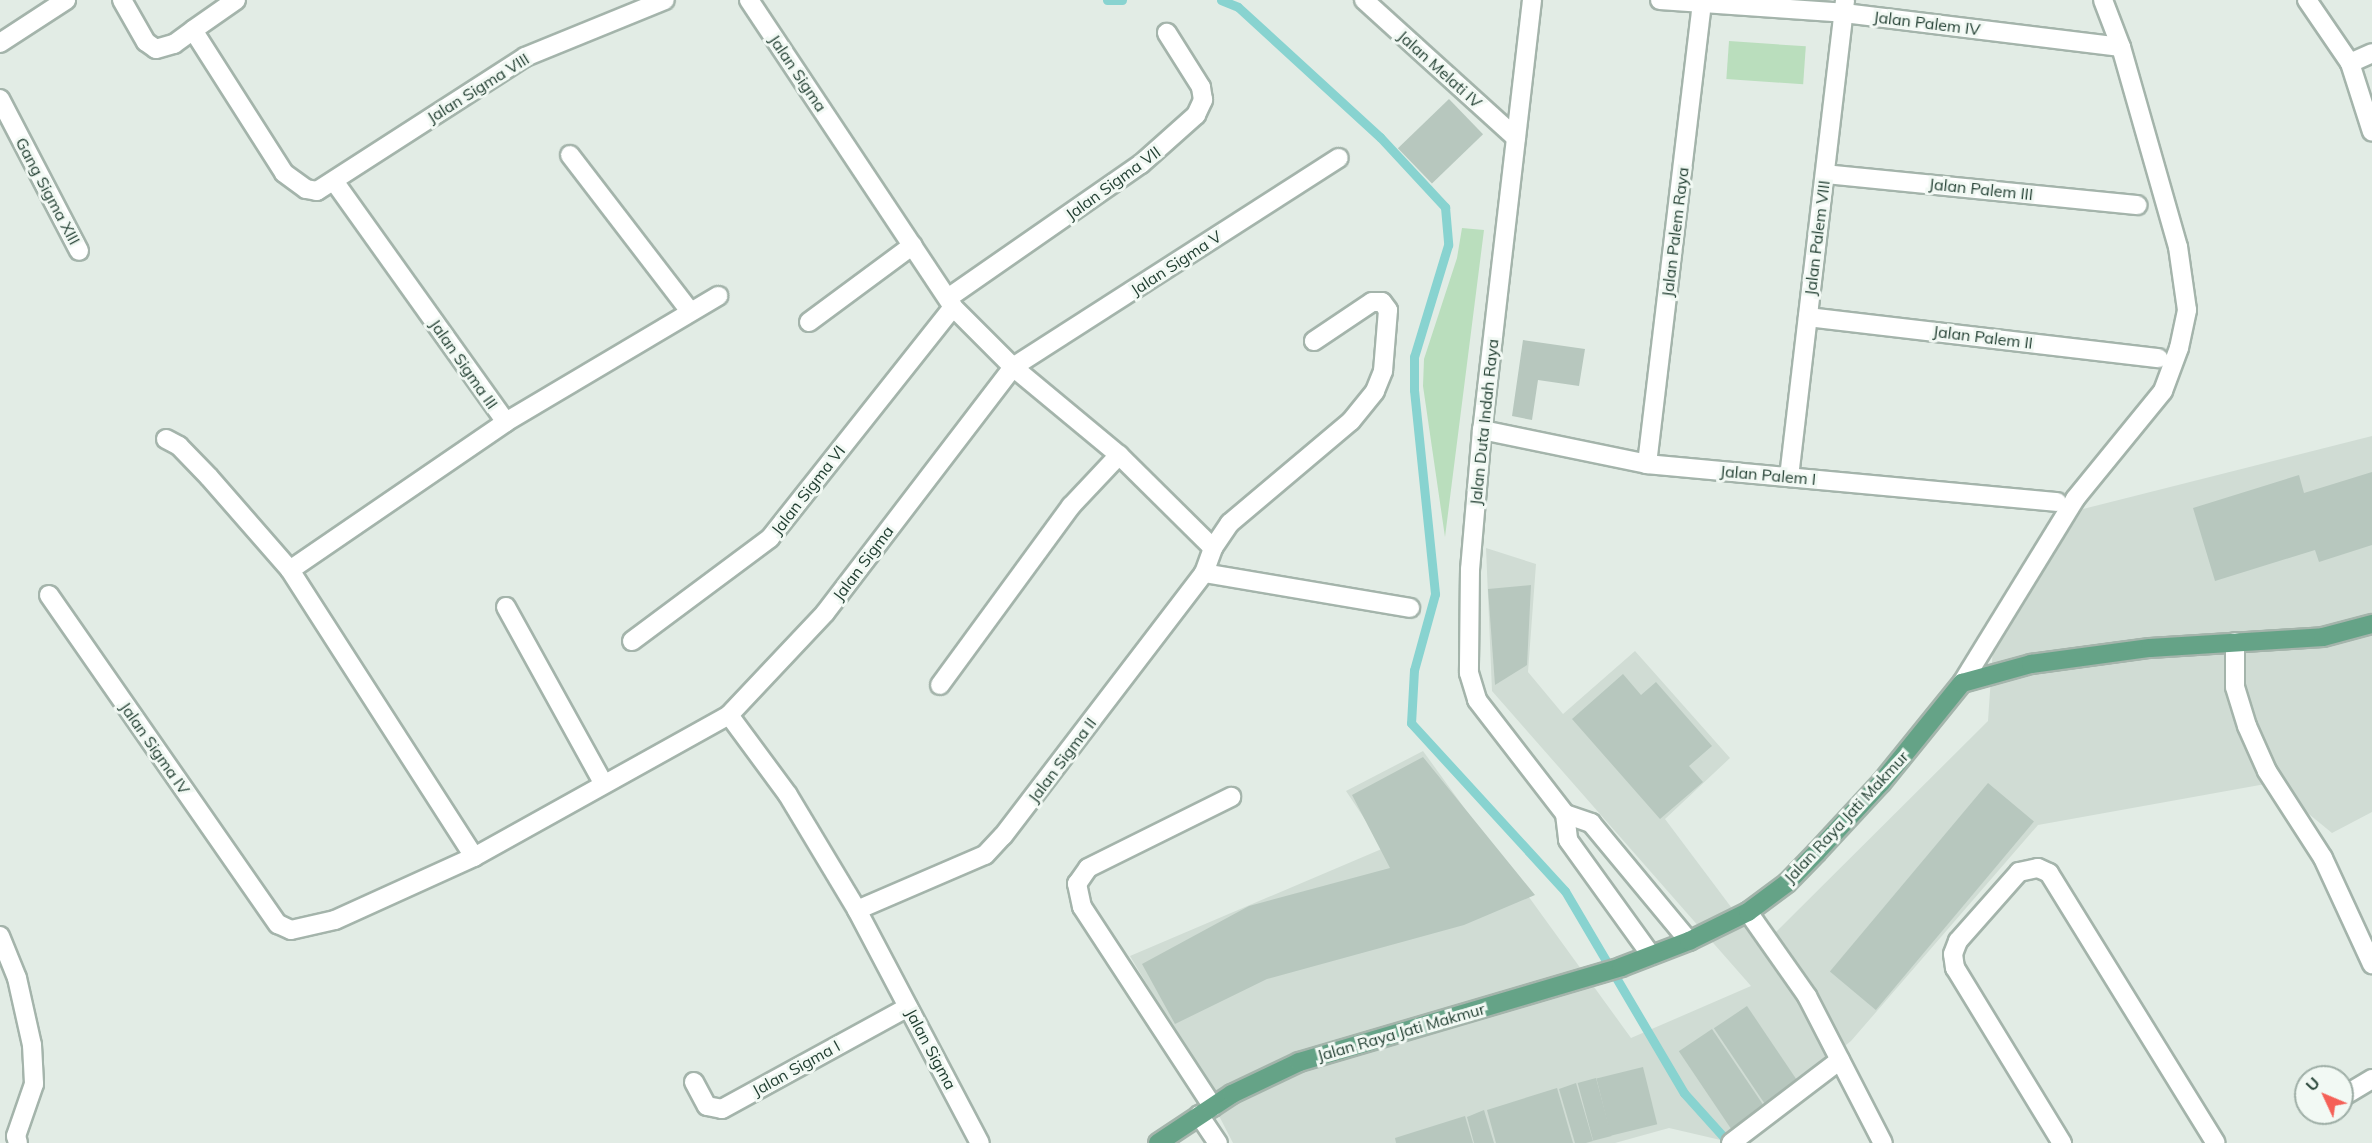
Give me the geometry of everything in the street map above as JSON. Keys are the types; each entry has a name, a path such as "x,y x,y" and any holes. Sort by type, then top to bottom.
{"main road":[{"path":"1962,683 2031,664 2235,642 2323,637 2372,624"},
{"name":"Jalan Raya Jati Makmur","path":"1158,1143 1206,1111 1299,1062 1621,967 1689,941 1748,912 1787,883 1841,826 1962,683"}],"street":[{"path":"0,43 66,0"},
{"path":"122,0 146,42 156,49 174,44 236,0"},
{"name":"Jalan Sigma VIII","path":"193,30 284,173 306,189 317,191 525,57 664,0"},
{"name":"Jalan Sigma","path":"749,0 951,303 1013,367 825,613 729,715 788,795 857,910 980,1143"},
{"name":"Jalan Melati IV","path":"1364,0 1516,138"},
{"name":"Jalan Duta Indah Raya","path":"1532,0 1482,430 1470,569 1469,673 1476,700 1565,814 1568,840 1651,955"},
{"name":"Jalan Palem IV","path":"1660,0 1845,7 2121,47"},
{"path":"1962,683 2074,499 2163,391 2180,348 2187,310 2178,248 2121,47 2103,0"},
{"path":"2307,0 2350,63 2372,132"},
{"name":"Jalan Palem Raya","path":"1647,464 1702,3"},
{"name":"Jalan Palem VIII","path":"1789,477 1845,7"},
{"name":"Jalan Sigma VII","path":"951,303 1141,164 1196,116 1203,100 1201,87 1167,33"},
{"path":"2350,63 2372,53"},
{"name":"Gang Sigma XIII","path":"0,99 79,251"},
{"path":"570,155 689,310"},
{"name":"Jalan Sigma V","path":"1013,367 1339,158"},
{"name":"Jalan Palem III","path":"1825,174 2138,204"},
{"name":"Jalan Sigma III","path":"290,570 506,422 334,181"},
{"path":"809,322 913,245"},
{"path":"506,422 689,310 718,296"},
{"name":"Jalan Sigma II","path":"857,910 985,855 1003,836 1204,573 1213,548 1230,524 1351,421 1376,392 1383,370 1388,310 1382,302 1372,302 1314,341"},
{"name":"Jalan Sigma VI","path":"632,641 770,538 951,303"},
{"name":"Jalan Palem II","path":"1808,316 2159,358"},
{"path":"1013,367 1119,455 1213,548"},
{"name":"Jalan Palem I","path":"1482,430 1647,464 2056,502"},
{"path":"166,439 179,446 209,477 290,570 474,857"},
{"path":"940,685 1071,506 1119,455"},
{"path":"1204,573 1398,606"},
{"name":"Jalan Sigma IV","path":"49,595 261,902 278,924 291,930 313,928 474,857 603,783 729,715"},
{"path":"506,607 603,783"},
{"path":"2235,642 2235,687 2247,726 2267,771 2323,858 2372,964"},
{"path":"1218,1143 1206,1111 1082,907 1077,884 1088,868 1231,797"},
{"path":"1565,814 1591,823 1689,941"},
{"path":"2062,1143 1955,968 1953,954 1958,941 2019,872 2038,868 2049,873 2214,1142"},
{"path":"1748,912 1807,996 1883,1143"},
{"path":"0,936 17,978 32,1045 34,1084 16,1136 18,1143"},
{"name":"Jalan Sigma I","path":"694,1082 707,1106 723,1109 908,1007"},
{"path":"1731,1143 1840,1060"},
{"path":"2354,1089 2372,1079"}],"shaded area":[{"path":"2372,436 2372,812 2332,833 2271,783 2038,825 1851,1041 1725,1141 1669,1128 1615,1143 1233,1143 1181,1042 1130,956 1384,848 1346,791 1423,751 1631,1038 1751,986 1492,691 1486,548 1536,564 1528,672 1563,714 1635,651 1730,758 1665,819 1761,947 1988,721 1993,647 2083,509"}],"green space":[{"path":"1729,41 1806,46 1803,84 1726,79"},
{"path":"1462,228 1484,230 1445,537 1423,386 1424,359 1457,258"}],"building":[{"path":"1449,99 1483,134 1432,184 1398,148"},
{"path":"1523,340 1585,349 1579,386 1538,380 1532,420 1512,416"},
{"path":"2372,472 2372,545 2319,562 2315,550 2215,581 2193,508 2299,475 2304,493"},
{"path":"1531,585 1527,665 1495,685 1488,589"},
{"path":"1623,674 1641,695 1656,682 1712,746 1689,766 1703,782 1660,819 1572,719"},
{"path":"1423,757 1535,895 1464,925 1267,979 1175,1024 1142,964 1249,906 1390,868 1352,795"},
{"path":"1988,783 2034,822 1876,1010 1830,971"},
{"path":"1747,1006 1800,1084 1766,1106 1714,1028"},
{"path":"1712,1029 1766,1109 1733,1131 1679,1051"},
{"path":"1643,1067 1657,1124 1611,1136 1596,1079"},
{"path":"1596,1078 1612,1136 1593,1141 1578,1083"},
{"path":"1576,1083 1593,1141 1586,1143 1575,1143 1559,1089"},
{"path":"1557,1088 1573,1143 1496,1143 1487,1110"},
{"path":"1484,1110 1494,1143 1474,1143 1467,1117"},
{"path":"1465,1116 1473,1143 1396,1143 1395,1138"}],"waterway":[{"path":"1107,0 1122,0"},
{"path":"1221,0 1238,7 1380,137 1445,207 1448,245 1414,357 1414,390 1435,594 1414,670 1411,723 1565,891 1684,1093 1729,1143"}]}
